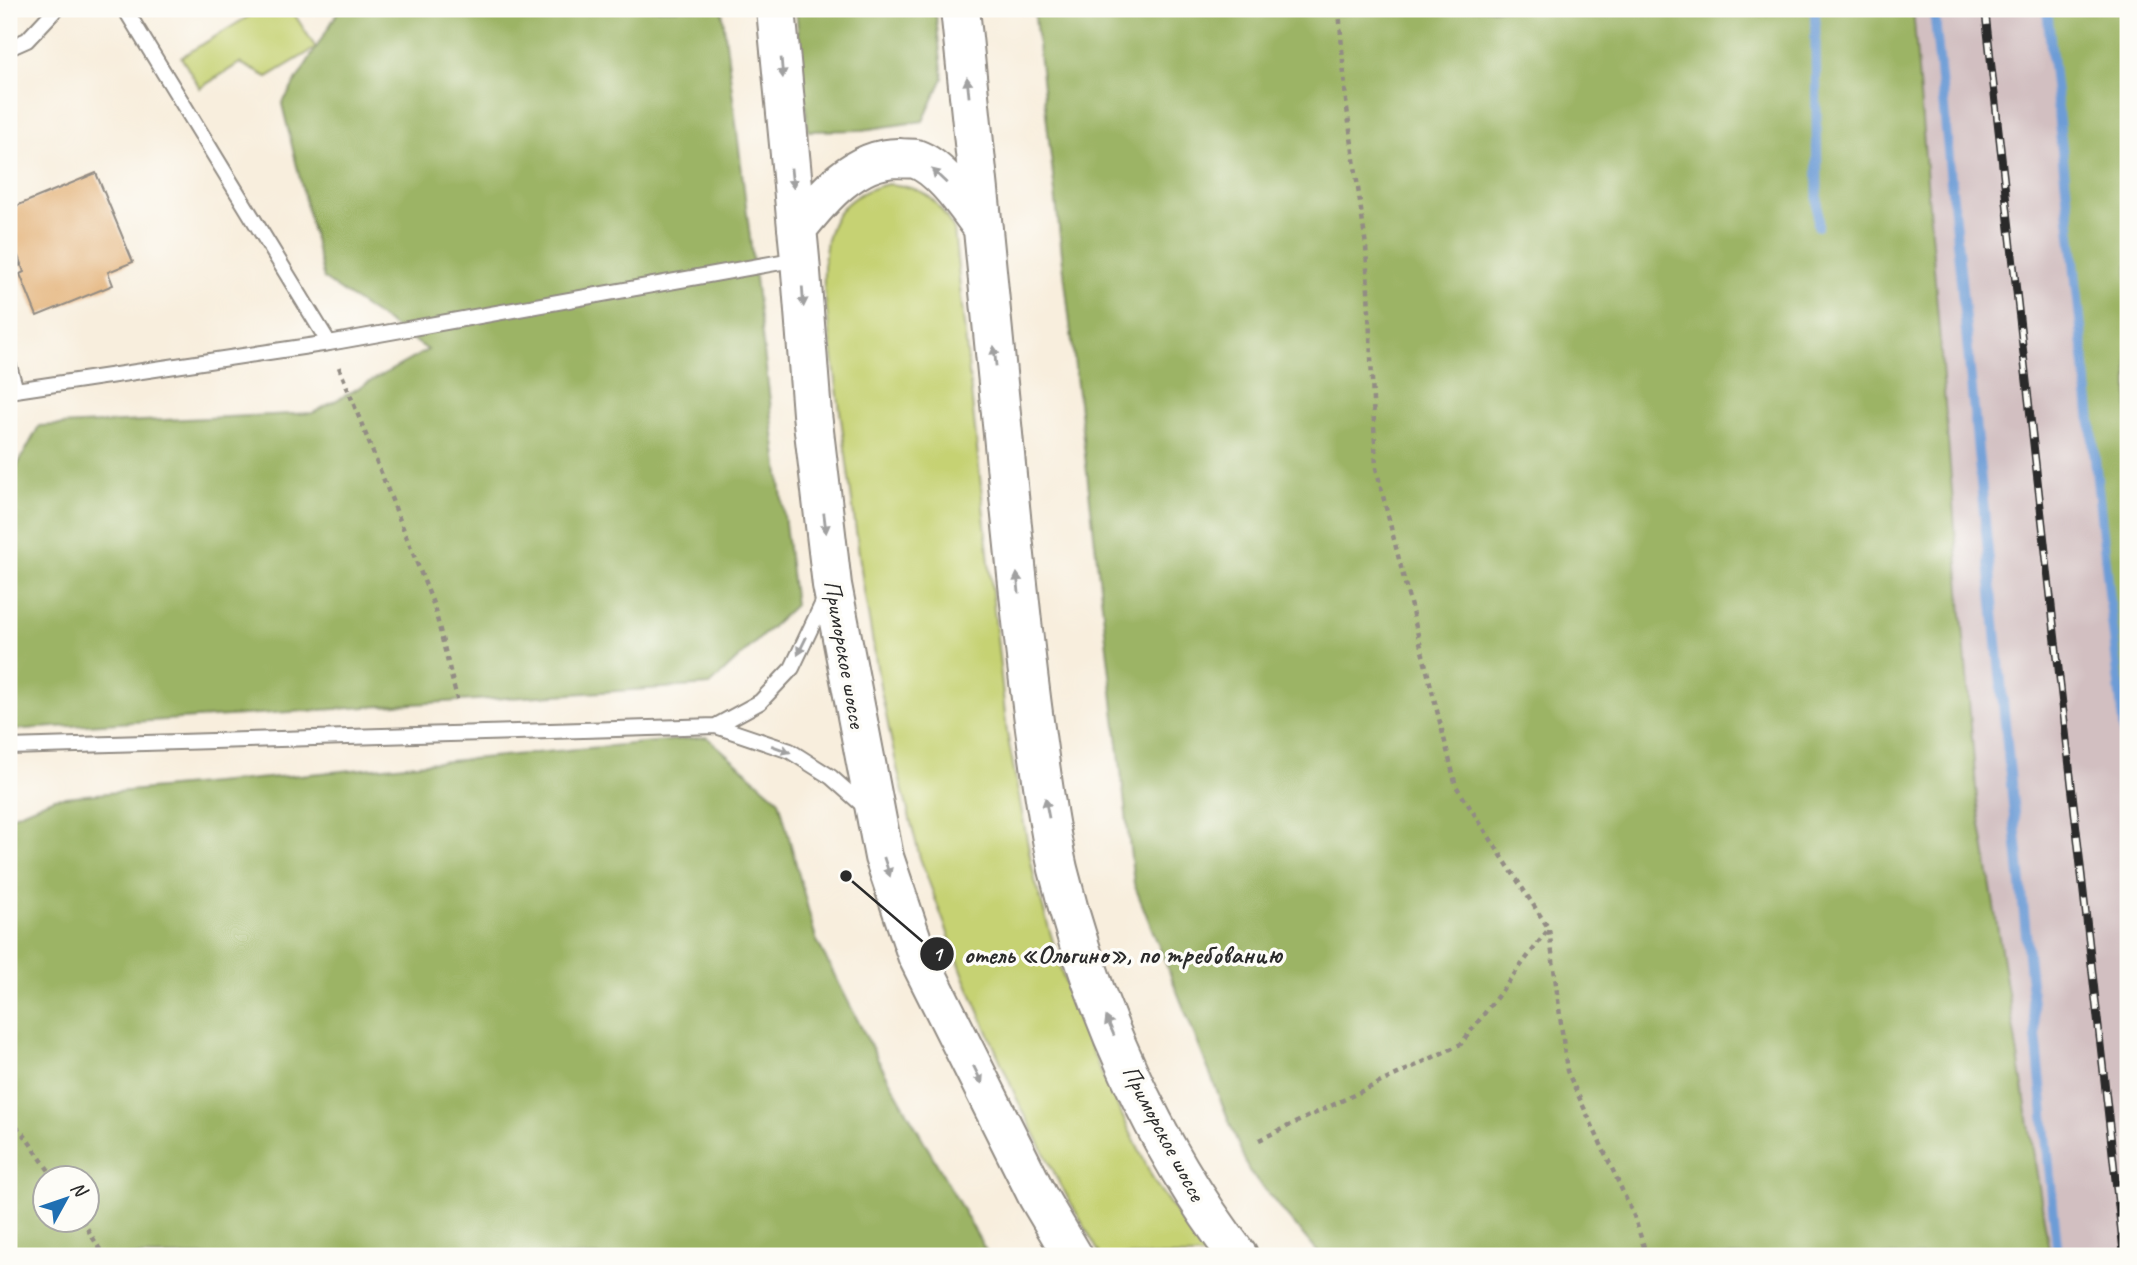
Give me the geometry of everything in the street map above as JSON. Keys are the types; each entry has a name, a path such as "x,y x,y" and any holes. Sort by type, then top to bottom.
{"main road":[{"name":"Приморское шоссе","path":"776,9 799,244 812,414 832,584 884,857 917,956 1038,1197 1073,1256"},
{"name":"Приморское шоссе","path":"960,9 1023,634 1043,788 1058,869 1082,951 1128,1069 1188,1185 1238,1256"},
{"path":"799,244 817,204 839,183 865,166 888,158 916,159 935,171 960,196 983,228"}],"lane":[{"path":"9,48 27,40 56,9"},
{"path":"125,9 329,343"},
{"path":"9,366 12,390 329,343 799,244"},
{"path":"716,726 760,702 792,668 832,584"},
{"path":"9,747 716,726 790,751 831,777 874,815"}],"path":[{"path":"1339,9 1346,100 1366,246 1376,468 1456,786 1549,929 1567,1071 1634,1216 1647,1256"},
{"path":"9,269 20,264"},
{"path":"329,343 434,606 457,699"},
{"path":"1259,1140 1461,1044 1549,929"},
{"path":"9,1119 44,1164"},
{"path":"91,1234 104,1256"}],"shaded area":[{"path":"1913,9 2047,9 2128,769 2128,1256 2050,1256 1977,800"}],"green space":[{"path":"261,9 291,9 316,48 267,77 240,63 200,88 181,57"},
{"path":"336,9 722,9 795,605 710,685 9,730 9,481 39,426 313,413 428,350 324,279 282,104 338,12"},
{"path":"796,9 935,9 943,78 923,121 863,130 808,131"},
{"path":"1034,9 1913,9 1977,800 2050,1256 1321,1256 1249,1171 1134,884"},
{"path":"2047,9 2128,9 2128,769"},
{"path":"888,184 911,188 928,196 954,230 1007,733 1034,877 1063,976 1100,1070 1155,1183 1207,1256 1101,1256 1059,1182 1016,1097 965,979 920,858 881,691 863,584 824,290 825,253 833,222 841,209 853,199 868,190"},
{"path":"707,737 779,800 816,939 878,1060 989,1256 9,1256 9,817 54,798"}],"building":[{"path":"96,173 133,262 108,272 113,285 37,316 20,274 24,272 18,256 9,260 9,209"}],"waterway":[{"path":"1815,9 1818,226"},
{"path":"1934,9 2058,1256"},
{"path":"2047,9 2128,769"}],"railway":[{"path":"1985,9 2124,1256"}],"place":[{"name":"отель «Ольгино», по требованию","path":"846,876"}]}
